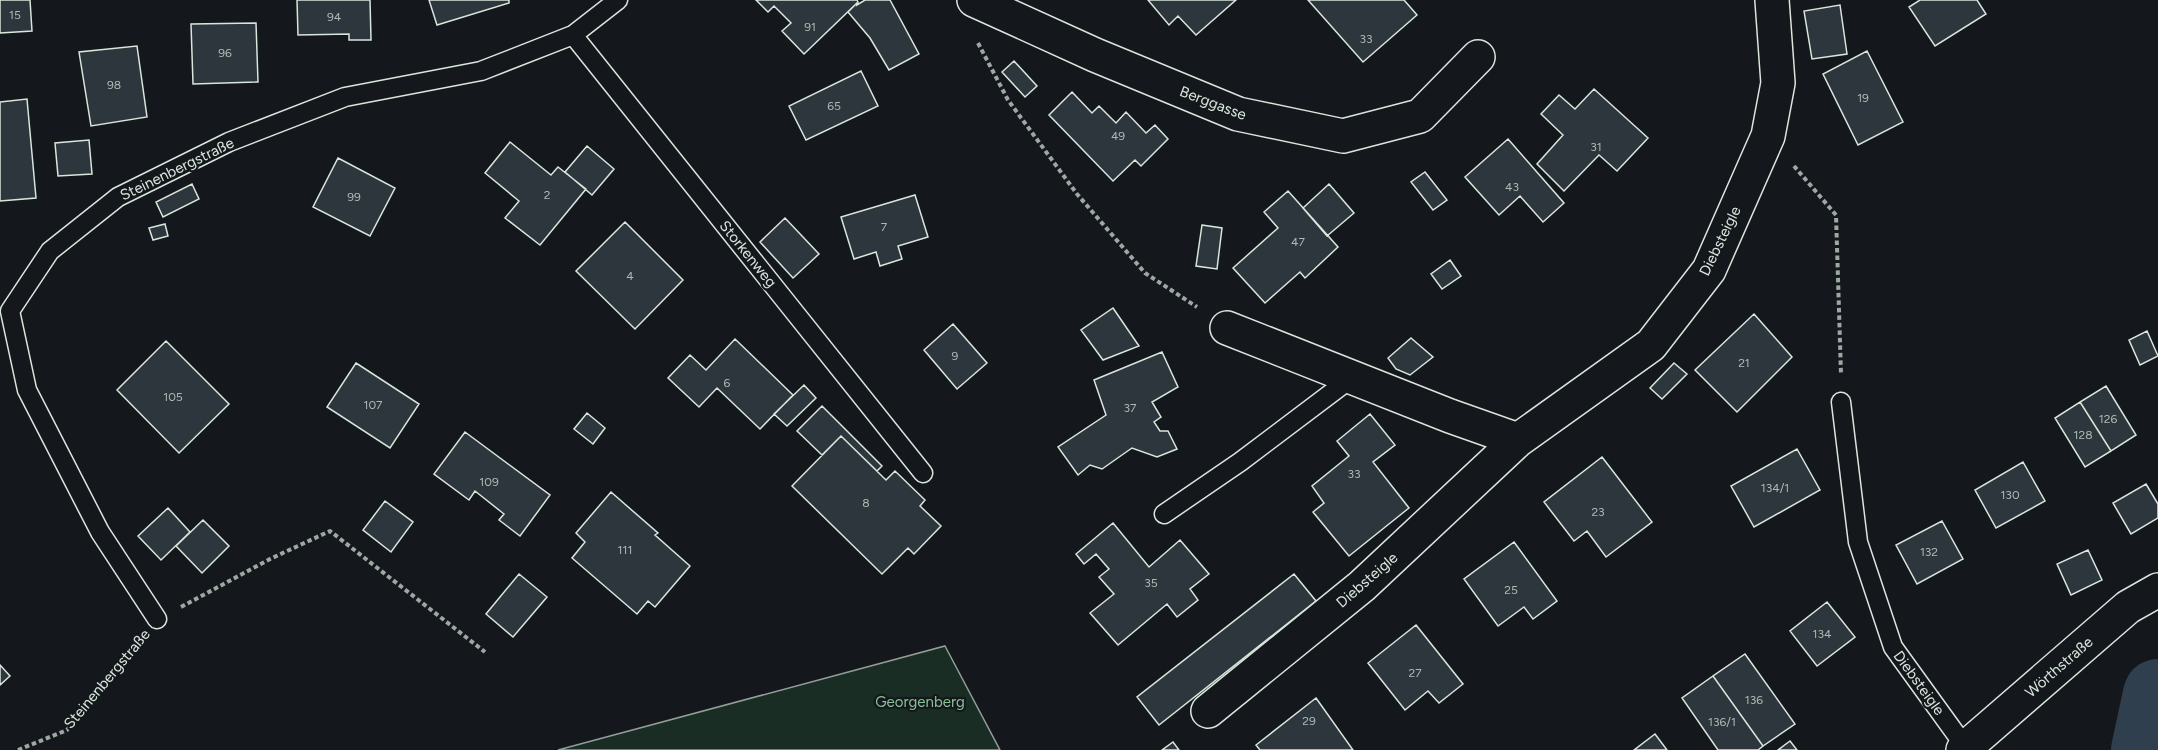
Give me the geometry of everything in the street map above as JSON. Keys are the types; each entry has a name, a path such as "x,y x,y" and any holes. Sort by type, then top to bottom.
{"street":[{"name":"Diebsteigle","path":"1208,711 1362,586 1518,440 1651,345 1709,270 1768,136 1778,83 1772,0"},
{"name":"Berggasse","path":"987,2 1095,55 1239,114 1343,136 1420,116 1478,57"},
{"path":"1227,328 1354,376 1450,416 1518,440"},
{"name":"Wörthstraße","path":"1964,749 2128,607 2158,590"}],"lane":[{"name":"Steinenbergstraße","path":"157,619 100,532 27,390 10,311 50,251 118,197 229,142 345,98 481,71 573,35 618,0"},
{"name":"Storkenweg","path":"573,35 923,473"},
{"path":"1164,514 1240,462 1354,376"},
{"name":"Diebsteigle","path":"1841,402 1858,542 1893,647 1964,749"}],"path":[{"path":"987,2 976,40 1008,100 1077,194 1145,273 1227,328"},
{"path":"1768,136 1836,215 1841,402"},
{"path":"157,619 270,559 330,531 485,652"},
{"name":"Steinenbergstraße","path":"18,750 67,730 157,619"}],"green space":[{"name":"Georgenberg","path":"945,646 1000,750 558,750"}],"building":[{"path":"0,0 30,0 32,31 0,33"},
{"path":"297,0 370,0 371,40 349,40 349,34 298,35"},
{"path":"429,0 509,0 509,3 437,25"},
{"path":"756,0 857,0 858,2 804,54 782,31 791,23 774,6 768,12"},
{"path":"865,0 890,0 919,54 889,70 870,38 848,12 858,2 857,5"},
{"path":"1148,0 1236,0 1196,35 1178,16 1169,25"},
{"path":"1308,0 1404,0 1417,15 1363,62"},
{"path":"1920,0 1977,0 1986,14 1935,46 1909,7"},
{"path":"1840,5 1847,54 1812,59 1804,11"},
{"path":"256,23 258,82 193,84 191,24"},
{"path":"137,46 147,117 91,126 79,52"},
{"path":"1867,51 1903,122 1858,145 1823,74"},
{"path":"1014,61 1037,86 1025,97 1002,72"},
{"path":"861,71 878,106 806,140 789,106"},
{"path":"1594,89 1648,138 1617,171 1599,155 1564,191 1537,164 1563,135 1541,114 1559,95 1575,109"},
{"path":"1072,92 1092,113 1099,106 1116,123 1126,112 1146,133 1155,125 1168,139 1141,166 1135,160 1113,181 1049,115"},
{"path":"27,99 36,198 0,201 0,102"},
{"path":"1508,139 1564,203 1543,222 1520,196 1499,215 1465,177"},
{"path":"89,140 92,174 58,176 55,143"},
{"path":"510,142 551,175 558,167 586,189 540,245 505,218 519,201 485,173"},
{"path":"587,146 614,169 592,195 565,172"},
{"path":"338,158 395,188 370,236 313,207"},
{"path":"1425,172 1447,200 1433,210 1411,182"},
{"path":"192,184 199,199 163,217 156,202"},
{"path":"1329,184 1354,213 1327,236 1303,208"},
{"path":"1288,191 1338,247 1305,278 1300,272 1265,303 1233,268 1278,228 1264,212"},
{"path":"915,195 928,237 898,246 902,259 880,266 876,252 854,259 841,217"},
{"path":"785,218 819,254 793,278 760,242"},
{"path":"625,222 683,280 635,329 576,271"},
{"path":"165,224 168,236 153,240 149,228"},
{"path":"1202,225 1222,228 1217,269 1196,266"},
{"path":"1450,260 1461,276 1442,289 1431,274"},
{"path":"1113,308 1139,346 1103,360 1081,330"},
{"path":"1754,314 1792,357 1737,412 1695,370"},
{"path":"953,324 987,363 957,389 924,350"},
{"path":"2147,331 2158,356 2140,365 2129,340"},
{"path":"1411,338 1433,357 1410,375 1396,369 1388,358"},
{"path":"735,339 793,395 760,429 717,388 699,407 668,378 690,355 706,370"},
{"path":"166,341 229,404 179,453 117,390"},
{"path":"1162,352 1178,387 1152,402 1161,417 1154,422 1160,431 1168,431 1177,449 1157,457 1132,448 1102,469 1090,465 1078,475 1058,447 1106,415 1094,380"},
{"path":"356,363 419,404 390,448 327,407"},
{"path":"1674,363 1687,374 1662,399 1650,388"},
{"path":"804,385 816,398 787,426 774,414"},
{"path":"2106,386 2136,435 2111,451 2080,402"},
{"path":"2080,402 2111,451 2085,467 2055,418"},
{"path":"822,406 882,466 877,471 841,436 822,455 797,431"},
{"path":"587,413 605,428 593,444 574,429"},
{"path":"1370,414 1395,445 1373,462 1409,508 1349,556 1313,512 1324,503 1312,486 1349,456 1337,441"},
{"path":"465,432 550,495 520,536 499,520 504,514 475,491 469,500 434,474"},
{"path":"841,436 886,480 895,471 925,500 920,506 941,526 914,554 908,548 882,574 792,486"},
{"path":"1797,449 1820,490 1754,527 1731,486"},
{"path":"1602,457 1652,522 1606,557 1587,531 1574,541 1544,502"},
{"path":"2023,462 2045,501 1996,528 1975,490"},
{"path":"2146,484 2158,504 2158,518 2131,534 2113,503"},
{"path":"611,492 658,533 655,535 690,566 655,607 648,601 637,614 572,558 585,542 576,533"},
{"path":"385,501 413,522 391,552 363,530"},
{"path":"168,508 190,532 161,560 138,536"},
{"path":"203,520 229,546 202,573 176,546"},
{"path":"1942,521 1963,559 1917,584 1896,545"},
{"path":"1113,523 1149,567 1180,540 1209,574 1190,589 1198,600 1177,617 1167,604 1118,645 1090,613 1114,594 1099,577 1109,569 1096,554 1084,564 1076,554"},
{"path":"1514,542 1557,601 1533,619 1524,607 1498,626 1464,579"},
{"path":"2088,550 2102,580 2071,595 2057,564"},
{"path":"519,574 547,597 513,637 486,614"},
{"path":"1294,574 1316,601 1159,725 1137,697"},
{"path":"1827,602 1855,637 1817,666 1790,631"},
{"path":"1416,625 1463,684 1439,703 1428,691 1405,710 1368,663"},
{"path":"1745,654 1795,724 1763,746 1713,676"},
{"path":"0,665 10,676 0,685"},
{"path":"1713,676 1763,746 1758,750 1718,750 1682,698"},
{"path":"1316,698 1353,750 1260,750 1256,745"},
{"path":"1655,734 1667,750 1634,750"},
{"path":"1790,741 1797,750 1778,750"},
{"path":"1173,742 1179,750 1162,750"}],"waterway":[{"path":"2146,750 2158,694"}]}
